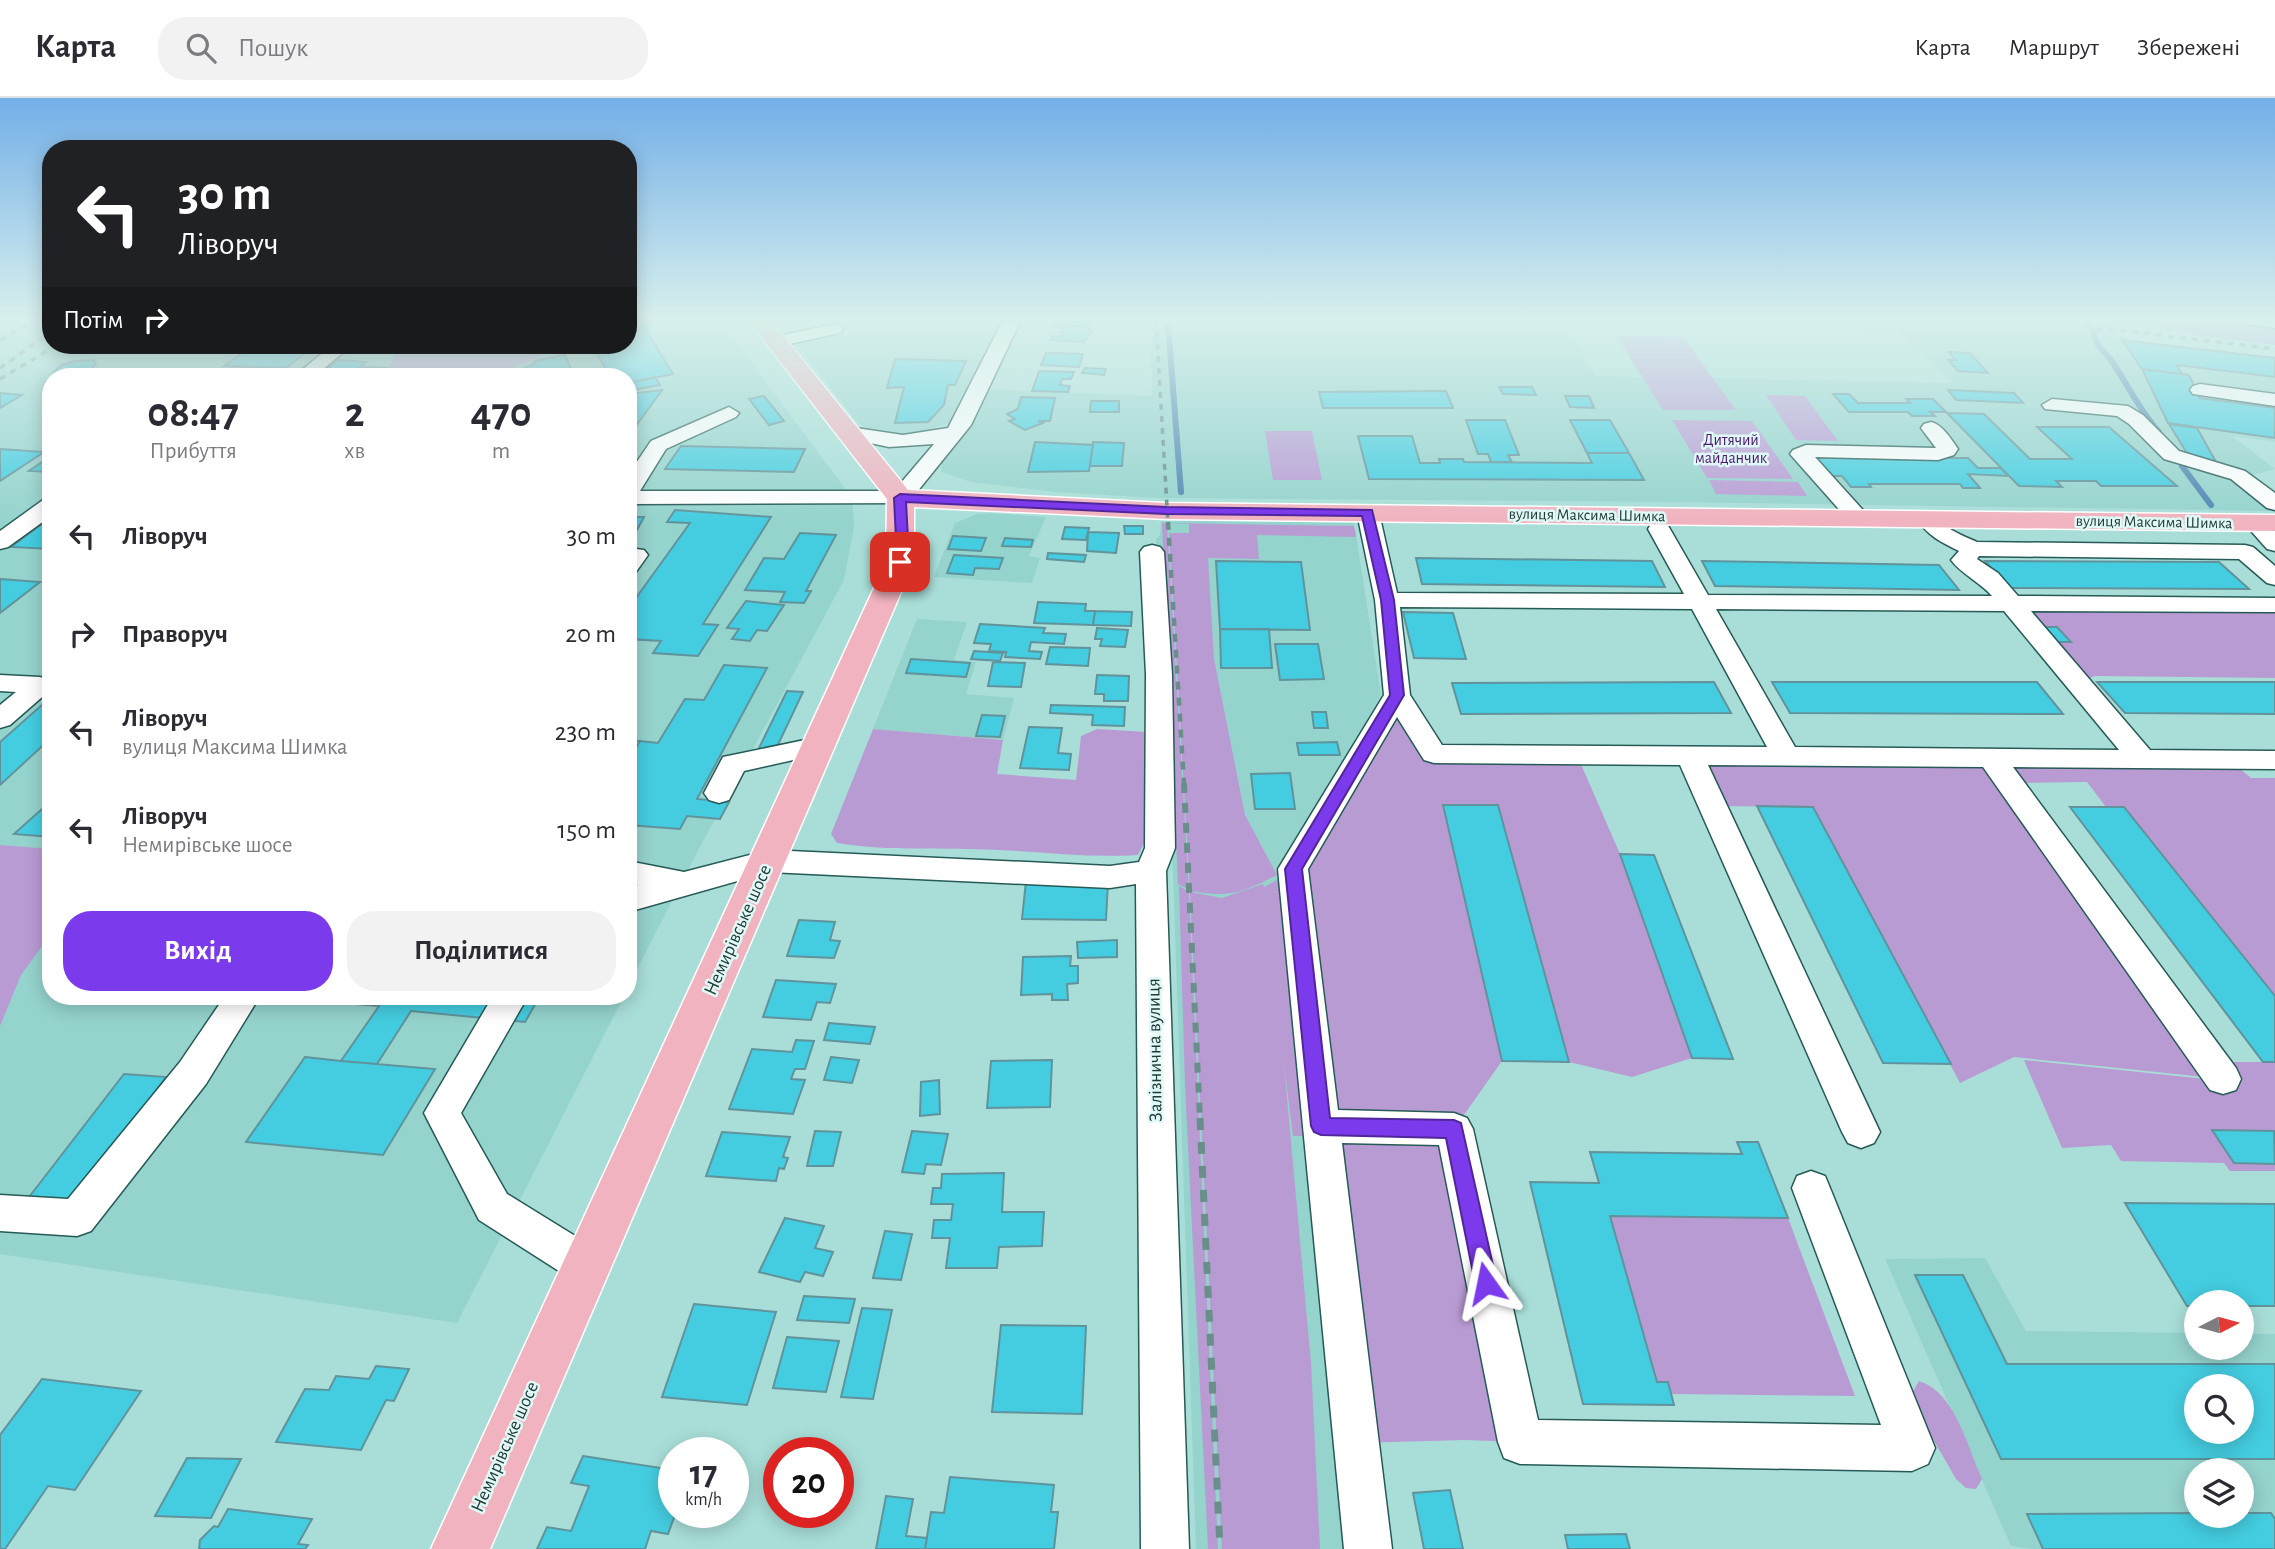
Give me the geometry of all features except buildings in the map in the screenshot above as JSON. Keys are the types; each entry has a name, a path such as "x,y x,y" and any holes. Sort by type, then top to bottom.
{"main road":[{"path":"813,388 900,498"},
{"name":"вулиця Максима Шимка","path":"900,498 1153,510 2265,523"},
{"name":"Немирівське шосе","path":"460,1549 900,562 900,498"}],"street":[{"path":"637,494 900,498 956,432 978,388"},
{"path":"2200,390 2275,400"},
{"path":"2052,405 2128,413 2137,418 2162,450 2172,456 2238,475 2275,503"},
{"path":"637,479 658,445 729,413"},
{"path":"1860,519 1800,454 1947,452 1948,449 1931,428"},
{"path":"849,433 903,443 933,439 956,432"},
{"path":"0,542 42,512"},
{"path":"1368,513 1387,600 1397,695 1434,754 2275,760"},
{"path":"1928,519 1939,532 1973,549 2245,552 2275,578"},
{"path":"2265,523 2275,544"},
{"path":"1659,529 1786,756"},
{"path":"1973,549 1963,559 1990,578 2142,759"},
{"name":"Залізнична вулиця","path":"1152,552 1159,676 1160,848 1152,871 1165,1549"},
{"path":"1387,600 2275,605"},
{"path":"0,683 40,685 0,719"},
{"path":"1368,1549 1293,869 1397,695"},
{"path":"719,793 733,764 820,746"},
{"path":"1690,756 1861,1132"},
{"path":"1991,758 2223,1079"},
{"path":"637,897 769,861 1110,877 1152,871"},
{"path":"637,874 684,883"},
{"path":"0,1213 77,1218 193,1073 237,1005"},
{"path":"506,1005 442,1113 493,1207 587,1266"},
{"path":"1321,1126 1454,1129 1520,1442 1912,1448 1811,1188"}],"shaded area":[{"path":"0,388 42,388 42,1005 619,1005 457,1323 0,1254"},
{"path":"637,388 770,388 852,498 854,526 844,580 637,969"},
{"path":"830,388 980,388 1152,396 1152,388 2275,388 2275,442 2232,436 2275,469 2249,476 2275,496 2275,511 1157,498 1056,492 971,482 941,472 944,446 963,419 915,434 872,433 857,422"},
{"path":"977,514 1046,517 1029,556 1040,558 1032,583 934,577 955,523"},
{"path":"1161,521 1354,522 1381,695 1295,845 1275,869 1284,885 1355,1549 1196,1549 1173,873 1156,539 1160,535"},
{"path":"917,619 967,622 954,660 976,662 966,694 1014,698 1003,740 873,729"},
{"path":"1985,1258 2026,1331 2184,1333 2184,1360 2254,1360 2254,1334 2275,1334 2275,1549 2033,1549 2011,1546 1885,1259"}],"green space":[{"path":"1649,388 1720,388 1736,410 1663,410"},
{"path":"1766,395 1805,396 1838,441 1796,440"},
{"name":"Дитячий майданчик","path":"1672,420 1752,421 1793,479 1707,478"},
{"path":"1265,431 1312,431 1322,480 1273,480"},
{"path":"1709,480 1798,482 1807,496 1716,494"},
{"path":"1162,523 1167,523 1189,890 1178,884"},
{"path":"1168,523 1354,526 1356,537 1257,535 1259,559 1208,558 1214,659 1245,815 1277,875 1254,886 1226,894 1190,891 1169,533 1189,533 1189,524"},
{"path":"2012,604 2275,605 2275,678 2095,676 2078,683"},
{"path":"1397,695 1434,754 1577,755 1620,854 1692,1058 1632,1077 1569,1062 1498,806 1443,805 1502,1061 1454,1129 1520,1442 1464,1440 1356,1443 1293,869"},
{"path":"873,729 1003,740 997,774 1076,780 1081,736 1097,729 1148,732 1151,829 1138,855 897,848 837,843 831,834"},
{"path":"1690,756 2229,760 2251,778 2275,778 2275,996 2106,807 2087,782 2010,783 2223,1079 2014,1057 1960,1083 1813,807 1712,806"},
{"path":"0,845 42,848 42,946 21,975 0,1026"},
{"path":"1277,880 1281,888 1307,1136 1293,1136 1284,1064 1311,1363 1320,1549 1222,1549 1190,892 1222,898 1263,884 1264,887"},
{"path":"1179,886 1189,892 1218,1549 1208,1549 1185,1086"},
{"path":"2024,1060 2225,1081 2212,1062 2275,1062 2275,1171 2230,1171 2224,1163 2121,1161 2111,1145 2062,1148"},
{"path":"1610,1216 1788,1218 1855,1396 1671,1394 1668,1382 1657,1382"},
{"path":"1919,1381 1942,1396 1951,1408 1982,1479 1976,1489 1966,1488 1956,1479 1915,1408 1913,1391"}],"waterway":[{"path":"1173,388 1181,492"},
{"path":"2128,388 2159,432"},
{"path":"2182,466 2211,505"}],"railway":[{"path":"1160,388 1168,524"},
{"path":"1168,522 1184,784"},
{"path":"1184,783 1200,1119"},
{"path":"1200,1118 1220,1549"}],"route":[{"path":"900,562 900,498 961,499 1065,507 1368,513 1387,600 1397,695 1293,869 1321,1126 1454,1129 1486,1283"}]}
